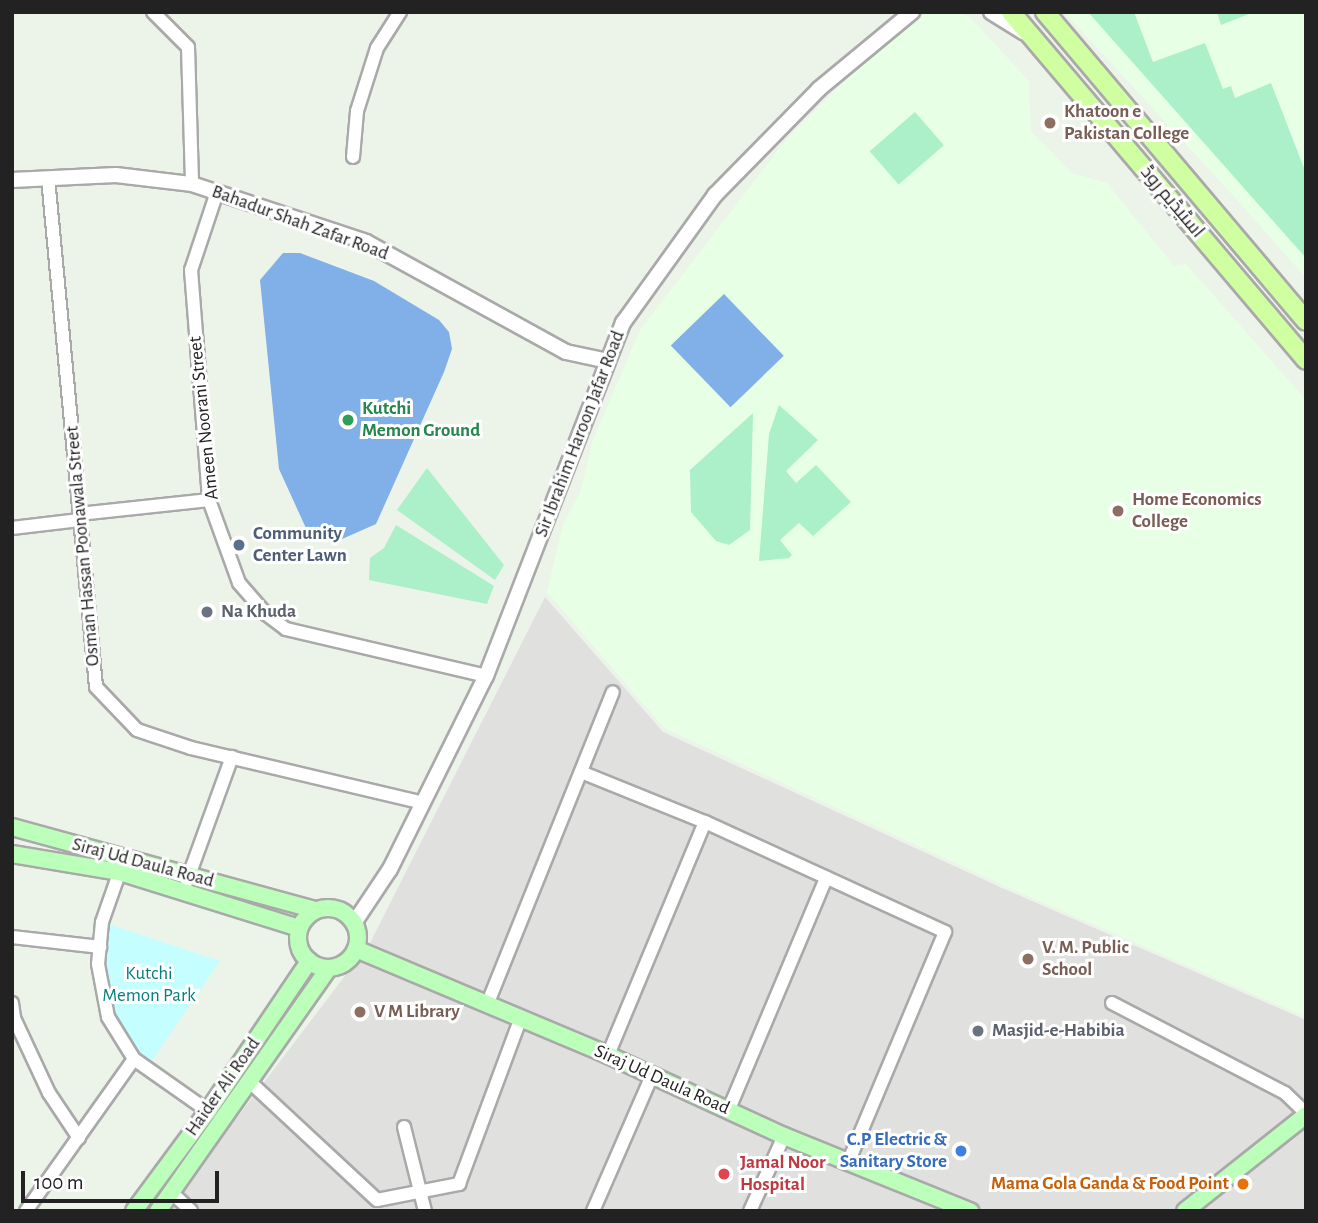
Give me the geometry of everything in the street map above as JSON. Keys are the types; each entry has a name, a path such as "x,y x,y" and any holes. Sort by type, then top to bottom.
{"main road":[{"name":"اسٹیڈیم روڈ","path":"1011,12 1306,360"},
{"name":"اسٹیڈیم روڈ","path":"1045,12 1306,321"},
{"path":"1189,223 1209,208"},
{"name":"Siraj Ud Daula Road","path":"12,827 122,865 183,891 299,928"},
{"name":"Siraj Ud Daula Road","path":"12,853 189,875 316,910"},
{"path":"333,908 354,923 356,949 345,962 329,968 309,961 299,946 299,928 316,910 333,908"},
{"name":"Siraj Ud Daula Road","path":"356,949 608,1055 784,1136 970,1211"},
{"name":"Haider Ali Road","path":"134,1211 208,1111 309,961"},
{"name":"Haider Ali Road","path":"158,1211 329,968"},
{"path":"1189,1209 1306,1114"}],"street":[{"path":"153,12 188,47 192,184"},
{"path":"353,156 357,111 377,48 401,12"},
{"path":"991,12 1034,39"},
{"name":"Sir Ibrahim Haroon Jafar Road","path":"354,923 373,899 424,803 486,676 605,360 623,323 715,195 819,89 913,13"},
{"name":"Bahadur Shah Zafar Road","path":"12,180 116,175 192,184 366,243 566,352 605,360"},
{"name":"Osman Hassan Poonawala Street","path":"48,178 96,687 137,730 232,757 424,803"},
{"name":"Ameen Noorani Street","path":"217,192 191,270 209,499 239,583 265,614 286,629 486,676"},
{"path":"12,528 209,499"},
{"path":"487,1005 613,692"},
{"path":"183,891 232,757"},
{"path":"582,772 705,822 945,932 848,1163"},
{"path":"608,1055 705,822"},
{"path":"122,865 102,917 98,964 108,1017 134,1059 208,1111"},
{"path":"729,1109 826,878"},
{"path":"12,937 100,947"},
{"path":"12,1003 14,1018 49,1093 79,1138"},
{"path":"1112,1003 1285,1093 1306,1114"},
{"path":"250,1082 377,1200 459,1184 520,1020"},
{"path":"26,1211 134,1059"},
{"path":"593,1211 652,1075"},
{"path":"404,1127 425,1211"},
{"path":"750,1211 784,1136"},
{"path":"172,1193 191,1211"}],"shaded area":[{"path":"927,12 960,12 970,17 1029,81 1031,131 1072,173 1107,183 1174,266 1186,264 1306,400 1306,1017 1005,886 664,728 547,592 563,524 580,493 593,440 640,330 788,137 882,44"},
{"path":"1064,12 1306,12 1306,278 1239,202"},
{"name":"Kutchi Memon Ground","path":"283,253 300,253 374,281 439,320 449,332 452,349 376,524 333,543 314,536 305,526 279,469 260,280"},
{"path":"724,294 784,356 731,407 671,345"},
{"path":"545,597 663,732 1002,888 1306,1020 1306,1211 166,1211 370,943"}],"green space":[{"path":"1088,12 1134,12 1153,62 1205,43 1223,89 1231,86 1235,98 1271,83 1306,173 1306,258"},
{"path":"1217,12 1254,12 1221,25"},
{"path":"915,112 944,145 899,185 870,151"},
{"path":"779,405 818,440 786,471 796,483 816,465 851,502 813,536 799,523 780,540 792,555 789,558 759,561 769,434"},
{"path":"753,413 750,530 729,545 716,541 691,512 690,470"},
{"path":"427,468 504,565 495,580 397,510"},
{"path":"396,525 494,586 487,604 369,580 370,558 384,548"},
{"name":"Kutchi Memon Park","path":"102,922 220,961 147,1068 108,1017 98,964"}],"place":[{"name":"Khatoon e Pakistan College","path":"1050,123"},
{"name":"Kutchi Memon Ground","path":"348,420"},
{"name":"Home Economics College","path":"1118,511"},
{"name":"Community Center Lawn","path":"239,545"},
{"name":"Na Khuda","path":"207,612"},
{"name":"V. M. Public School","path":"1028,959"},
{"name":"V M Library","path":"360,1012"},
{"name":"Masjid-e-Habibia","path":"978,1031"},
{"name":"C.P Electric & Sanitary Store","path":"961,1151"},
{"name":"Jamal Noor Hospital","path":"724,1174"},
{"name":"Mama Gola Ganda & Food Point","path":"1243,1184"}]}
